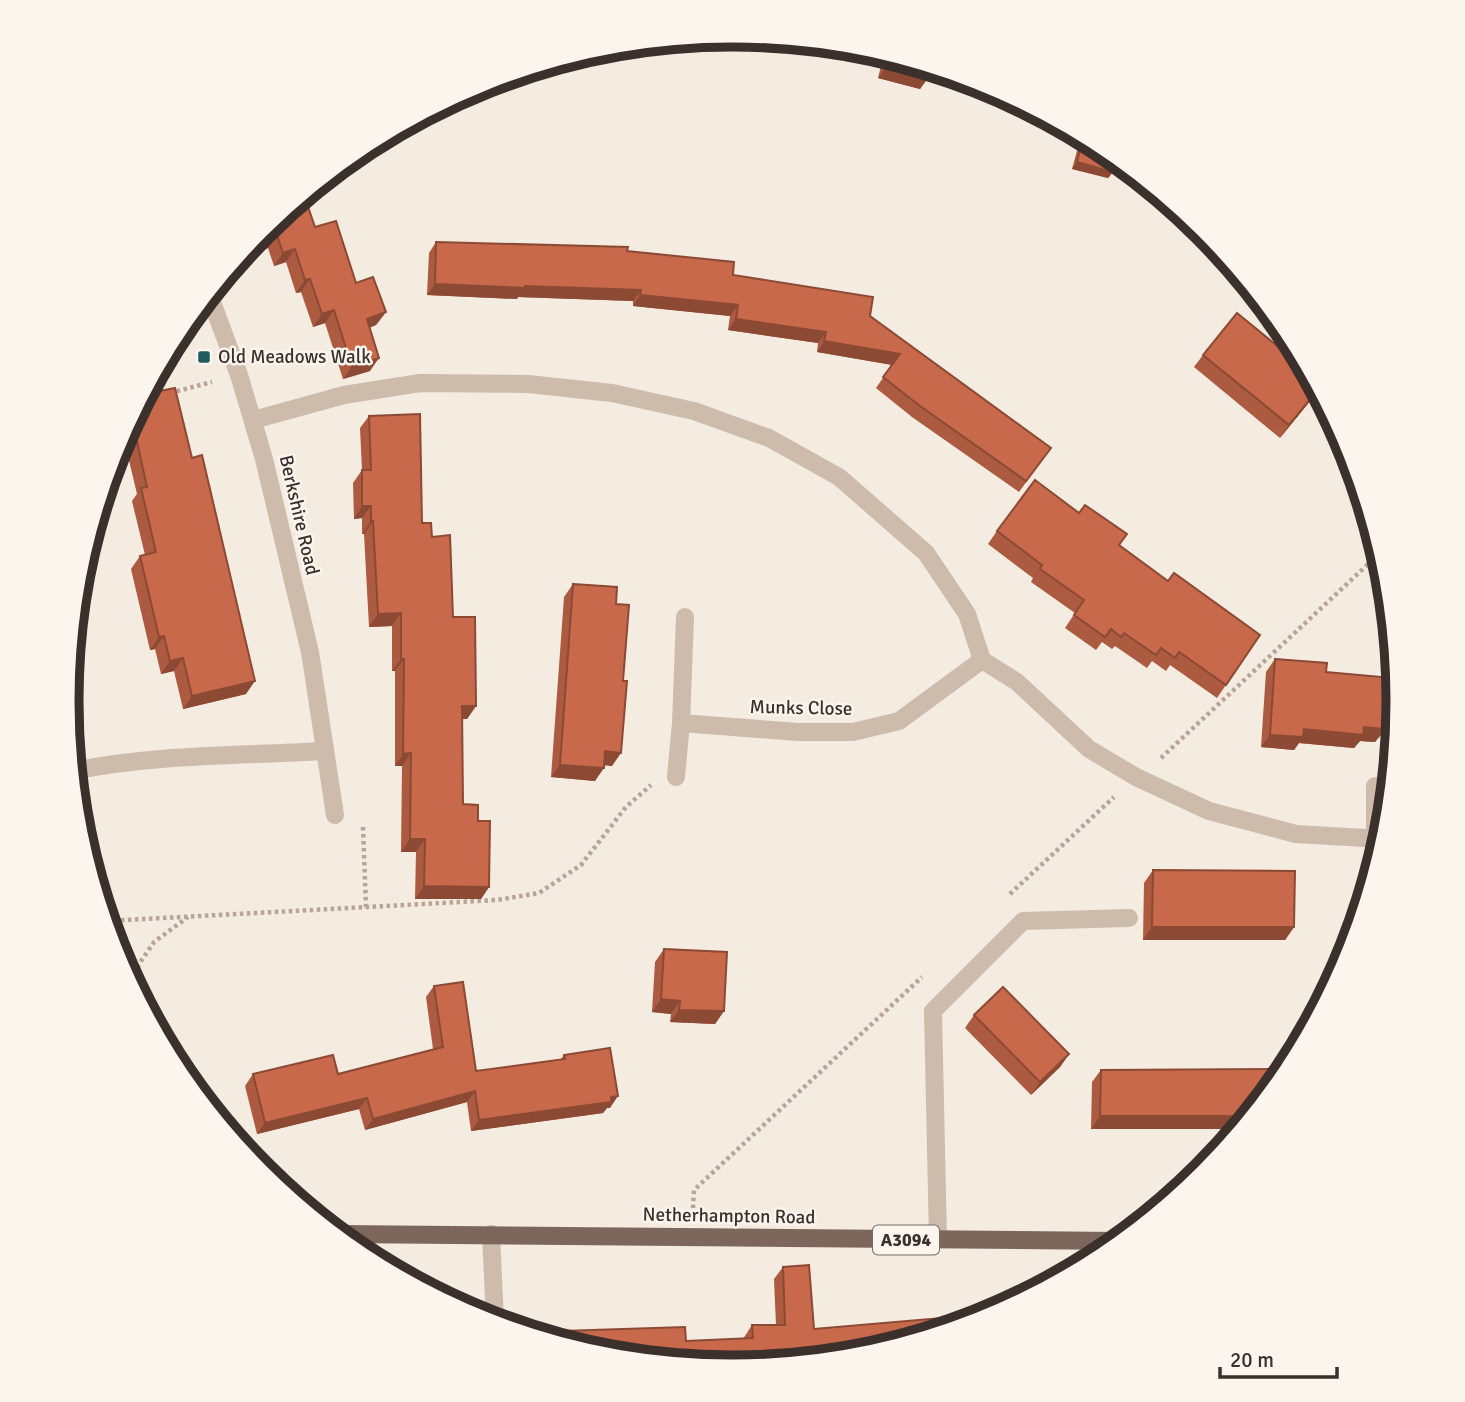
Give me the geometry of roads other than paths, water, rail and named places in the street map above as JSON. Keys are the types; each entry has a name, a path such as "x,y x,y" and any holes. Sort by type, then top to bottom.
{"main road":[{"name":"Netherhampton Road","path":"354,1234 1102,1241"}],"street":[{"name":"Berkshire Road","path":"213,305 253,420 310,652 323,751 335,815"},
{"path":"253,420 344,395 420,383 528,384 612,393 694,411 769,438 839,478 926,553 967,614 982,660 1017,682 1089,750 1209,811 1296,834 1372,838"},
{"path":"676,777 685,617"},
{"name":"Munks Close","path":"681,723 797,732 853,732 900,720 982,660"},
{"path":"82,769 114,762 156,758 323,751"},
{"path":"1376,786 1377,809"},
{"path":"938,1240 933,1011 1023,921 1129,918"},
{"path":"491,1234 494,1310"}],"place":[{"name":"Old Meadows Walk","path":"204,357"}]}
